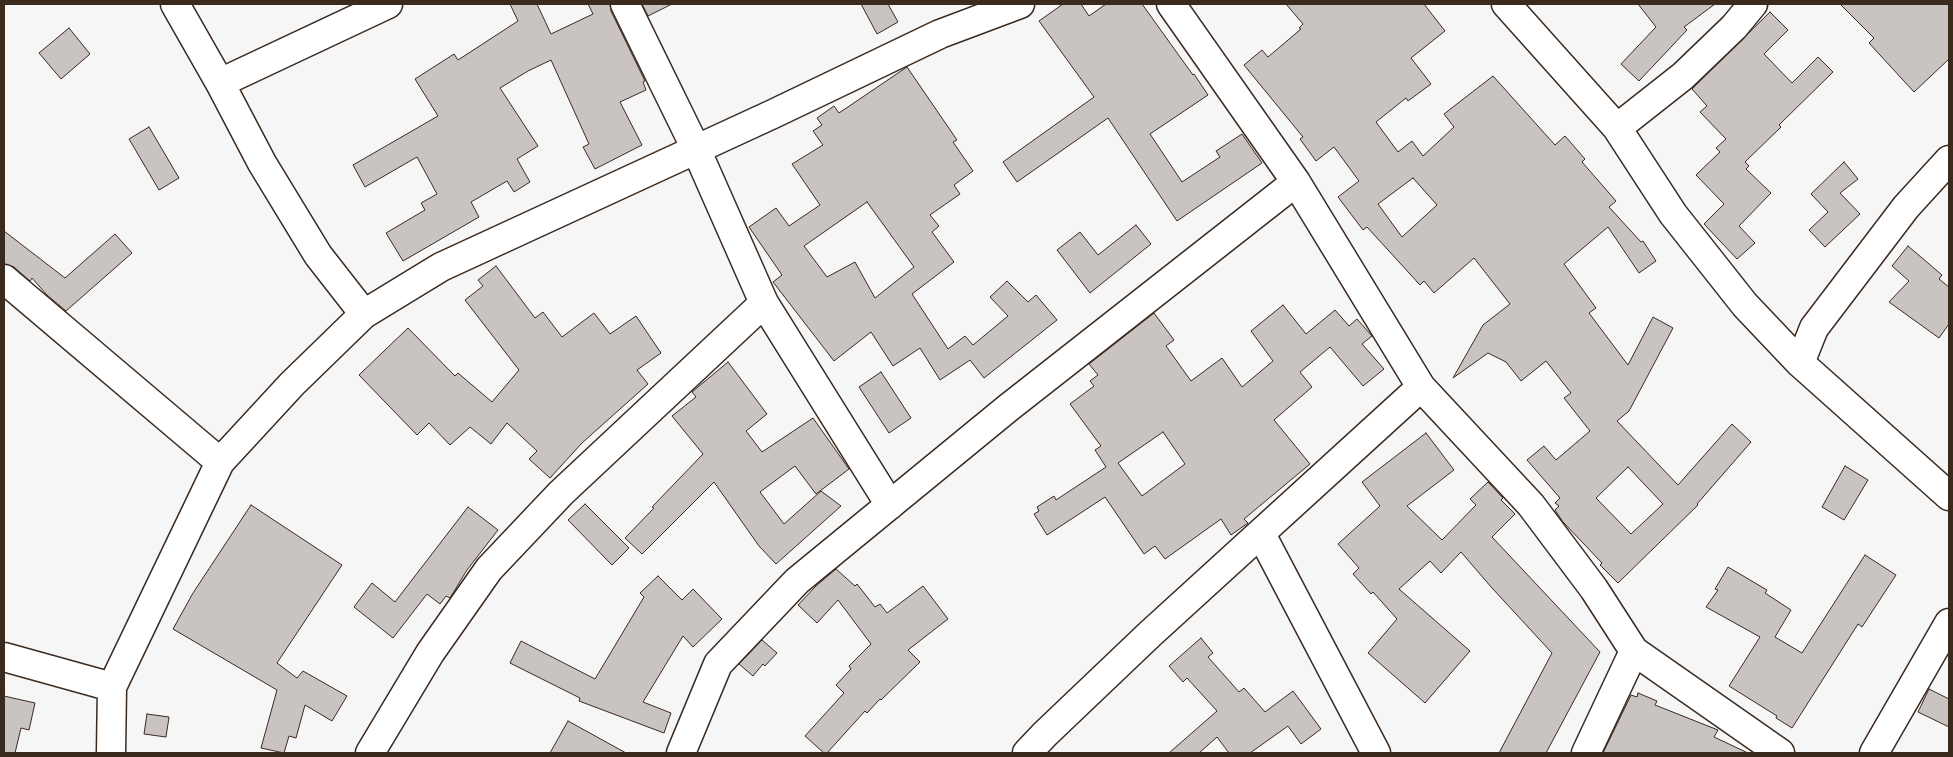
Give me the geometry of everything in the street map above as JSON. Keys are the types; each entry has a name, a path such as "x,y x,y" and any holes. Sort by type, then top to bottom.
{"street":[{"path":"175,4 220,83 262,163 318,255 364,314"},
{"path":"220,83 388,4"},
{"path":"625,4 696,149 764,303 890,505"},
{"path":"111,753 112,687 220,462 292,384 364,314 441,267 940,34 1020,4"},
{"path":"1172,4 1296,182 1421,387 1531,505 1594,589 1634,651 1780,753"},
{"path":"1506,4 1618,128 1673,214 1745,306 1800,363 1949,496"},
{"path":"1618,128 1683,76 1734,27 1753,4"},
{"path":"1800,363 1814,328 1906,206 1949,160"},
{"path":"681,753 718,664 797,581 1008,408 1296,182"},
{"path":"4,279 220,462"},
{"path":"372,752 430,653 490,569 561,493 764,303"},
{"path":"1027,753 1150,634 1421,387"},
{"path":"1261,534 1376,753"},
{"path":"1874,753 1949,623"},
{"path":"1586,753 1634,651"},
{"path":"4,657 112,687"}],"building":[{"path":"510,4 537,4 551,34 593,14 588,4 610,4 611,11 645,81 643,82 646,90 620,102 642,145 595,169 583,147 589,144 551,60 528,71 500,88 538,146 517,159 530,182 514,192 507,181 471,202 479,217 403,261 386,233 425,210 421,203 437,194 417,157 365,187 353,165 438,116 415,79 454,54 458,60 518,21"},
{"path":"642,4 672,4 648,16"},
{"path":"861,4 888,4 898,22 877,34"},
{"path":"1063,4 1081,4 1089,16 1106,4 1142,4 1194,74 1208,95 1150,134 1182,182 1220,157 1216,151 1242,134 1262,163 1177,221 1108,118 1017,182 1003,162 1094,97 1039,21"},
{"path":"1286,4 1424,4 1445,31 1411,58 1431,84 1408,101 1406,98 1376,122 1398,152 1412,141 1423,156 1454,127 1444,114 1493,76 1555,145 1565,136 1585,159 1582,162 1616,201 1609,207 1641,242 1643,241 1656,261 1639,273 1608,227 1564,264 1596,308 1589,313 1628,365 1653,317 1673,328 1629,411 1617,421 1678,485 1732,424 1751,442 1698,505 1618,583 1600,565 1602,563 1563,522 1555,510 1559,506 1555,503 1560,498 1527,460 1544,446 1556,460 1590,431 1564,398 1571,393 1546,361 1521,381 1506,362 1488,353 1453,378 1483,325 1510,304 1474,258 1434,293 1424,281 1420,285 1367,227 1363,230 1338,197 1359,181 1334,147 1316,161 1300,139 1303,137 1244,65 1262,50 1268,57 1301,29 1299,28 1303,24","holes":["1413,178 1437,205 1402,237 1378,204","1628,467 1663,504 1631,534 1596,498"]},
{"path":"1638,4 1715,4 1684,27 1687,30 1639,81 1621,64 1656,27"},
{"path":"1840,4 1949,4 1949,59 1914,92 1869,43 1874,38"},
{"path":"1770,12 1788,30 1764,54 1792,83 1818,57 1833,72 1779,125 1781,127 1745,162 1749,166 1746,169 1771,193 1739,226 1755,243 1737,259 1704,224 1724,204 1696,175 1720,152 1716,148 1726,139 1700,112 1707,106 1692,89"},
{"path":"69,28 90,54 61,79 39,53"},
{"path":"907,67 957,140 953,142 973,171 954,185 960,194 930,215 939,226 932,232 954,262 912,294 948,349 965,336 973,345 1008,316 990,297 1007,281 1028,302 1036,295 1057,320 984,378 970,360 940,380 920,348 893,366 871,332 834,361 773,282 782,275 749,227 776,208 789,226 820,205 792,164 823,145 813,131 822,125 817,118 834,106 839,113","holes":["867,202 914,267 875,298 855,262 827,277 804,246"]},
{"path":"149,127 179,178 159,190 129,139"},
{"path":"1844,162 1858,179 1840,193 1860,214 1825,247 1809,230 1828,212 1811,194"},
{"path":"1136,225 1151,244 1090,293 1057,250 1080,232 1098,255"},
{"path":"4,231 65,278 115,234 132,253 66,311 47,295 32,278 30,281 14,267 4,264"},
{"path":"1908,246 1942,275 1939,279 1949,287 1949,324 1939,338 1889,302 1909,281 1892,266"},
{"path":"496,266 535,318 543,312 562,337 594,313 610,334 636,316 661,353 637,370 648,384 582,443 550,478 529,459 537,451 507,423 491,444 470,427 450,445 429,423 417,435 359,375 408,328 455,376 458,373 492,402 519,370 465,300 483,286 478,280"},
{"path":"1283,305 1306,334 1335,310 1349,326 1357,319 1372,336 1362,344 1384,369 1363,386 1330,347 1300,372 1312,387 1274,420 1310,464 1244,519 1248,523 1231,535 1221,519 1165,559 1155,546 1144,554 1105,497 1047,535 1034,514 1039,511 1037,507 1054,496 1056,500 1106,467 1095,450 1101,446 1070,404 1094,386 1090,381 1098,375 1089,364 1154,313 1174,340 1166,346 1191,381 1222,358 1242,387 1273,361 1251,331","holes":["1163,432 1185,464 1142,496 1118,463"]},
{"path":"728,362 767,414 746,431 762,452 813,418 849,469 816,494 795,466 760,492 784,524 821,491 841,506 776,564 759,546 714,482 642,554 625,538 703,454 672,416 696,397 692,392"},
{"path":"881,372 911,418 889,433 859,387"},
{"path":"1426,433 1454,470 1407,506 1442,540 1476,505 1470,499 1488,482 1503,498 1501,500 1515,514 1492,537 1600,652 1546,753 1499,753 1552,653 1461,552 1441,573 1430,561 1399,589 1470,651 1425,703 1368,653 1397,619 1373,592 1371,594 1353,574 1359,568 1338,544 1380,506 1362,482"},
{"path":"1845,466 1868,480 1844,520 1822,507"},
{"path":"585,504 629,548 612,565 568,520"},
{"path":"251,505 342,565 277,663 297,678 303,671 347,696 332,721 305,705 296,738 289,736 284,753 261,748 277,690 173,629 193,593"},
{"path":"468,507 498,530 467,570 450,598 446,596 440,604 427,594 393,638 354,607 372,583 395,602"},
{"path":"1865,555 1896,575 1862,627 1858,624 1792,728 1776,718 1777,716 1729,686 1760,637 1706,607 1718,590 1715,589 1728,567 1767,590 1765,593 1791,610 1775,637 1802,653"},
{"path":"836,569 855,586 857,584 875,607 880,604 887,613 923,586 948,619 908,650 920,662 867,713 865,711 827,753 824,753 805,736 844,693 836,685 851,669 849,666 871,644 838,600 817,623 798,605"},
{"path":"658,576 682,600 693,589 722,619 693,647 683,636 643,702 671,713 664,733 579,701 580,698 510,663 521,641 595,679 644,597 640,593"},
{"path":"1201,638 1213,653 1208,657 1239,692 1244,688 1265,712 1293,691 1321,729 1301,744 1288,726 1250,753 1229,753 1217,737 1199,753 1169,753 1217,711 1187,678 1183,682 1169,666"},
{"path":"762,640 777,653 765,666 763,664 753,676 739,664"},
{"path":"1929,689 1949,699 1949,727 1918,712"},
{"path":"1638,693 1657,701 1655,705 1718,730 1714,737 1748,753 1603,753 1631,695 1637,697"},
{"path":"4,696 35,703 29,730 21,728 15,753 4,753"},
{"path":"147,714 169,717 166,737 144,734"},
{"path":"568,721 626,753 550,753"}]}
